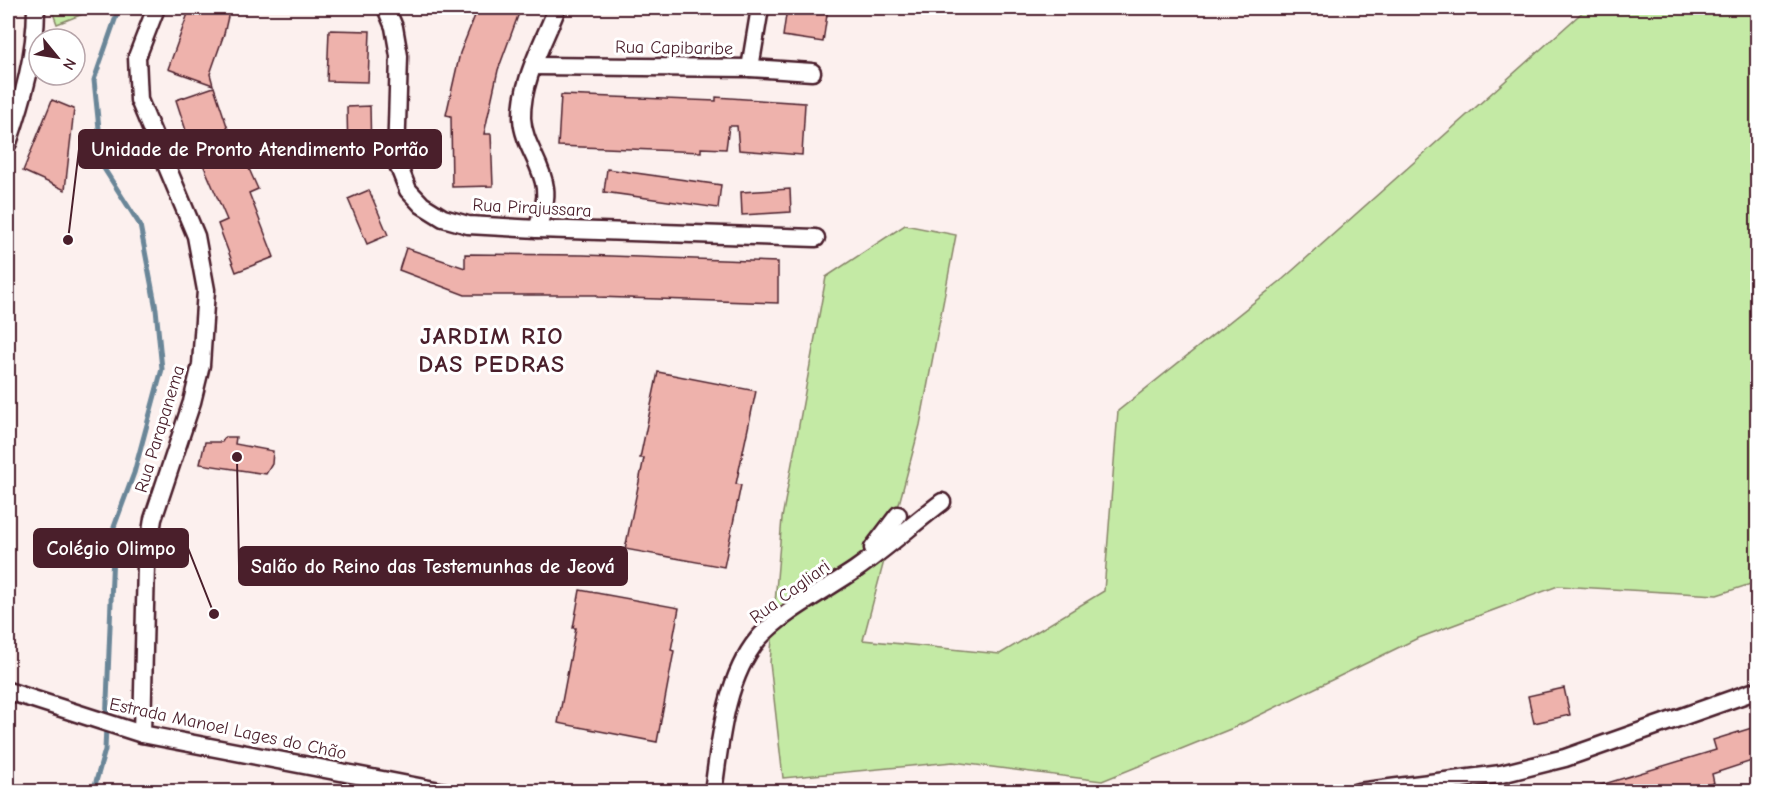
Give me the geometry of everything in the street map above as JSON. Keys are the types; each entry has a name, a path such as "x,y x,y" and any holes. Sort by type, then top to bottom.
{"street":[{"path":"8,143 36,39 36,8"},
{"name":"Rua Parapanema","path":"142,734 146,564 153,519 192,402 201,365 206,290 196,236 139,100 137,57 156,8"},
{"name":"Rua Pirajussara","path":"386,8 394,27 399,56 396,160 408,190 422,205 443,218 468,225 537,229 816,238"},
{"path":"537,229 544,205 545,188 536,161 525,139 522,117 525,90 557,8"},
{"path":"750,68 760,8"},
{"name":"Rua Capibaribe","path":"534,66 750,68 812,72"},
{"name":"Rua Cagliari","path":"713,792 720,741 735,681 758,639 776,623 859,568 942,502"},
{"name":"Rua Cagliari","path":"859,568 898,515"},
{"path":"1358,792 1501,774 1565,758 1758,690"},
{"name":"Estrada Manoel Lages do Chão","path":"8,691 142,734 445,792"}],"green space":[{"path":"51,8 93,8 91,11 57,24"},
{"path":"1587,8 1757,8 1757,582 1717,595 1558,586 1416,639 1233,728 1102,781 953,762 783,778 770,663 782,518 826,277 905,225 956,235 920,425 863,640 1000,654 1104,591 1118,411 1283,279"}],"building":[{"path":"190,8 230,8 210,74 213,85 168,69"},
{"path":"478,8 505,8 519,13 498,70 484,134 491,134 493,186 452,187 451,116 446,115 460,53"},
{"path":"787,8 828,8 823,42 783,36"},
{"path":"329,30 370,31 368,82 327,81"},
{"path":"214,87 233,144 237,142 258,189 249,193 274,257 236,272 218,224 227,220 196,148 192,149 176,100"},
{"path":"561,95 716,101 716,97 805,103 802,155 739,150 737,126 729,126 726,149 701,148 701,152 558,146"},
{"path":"52,100 74,109 65,190 23,171"},
{"path":"370,106 371,156 348,156 347,107"},
{"path":"607,169 721,185 718,208 604,192"},
{"path":"790,189 791,212 742,215 741,192"},
{"path":"369,190 388,235 367,244 348,199"},
{"path":"406,248 465,268 465,254 583,255 778,262 778,303 597,297 597,295 465,295 399,270"},
{"path":"658,372 756,391 736,484 741,485 724,567 625,549 644,458 640,458"},
{"path":"225,437 236,437 235,444 273,451 272,464 266,474 200,464 205,442 222,442"},
{"path":"580,590 679,608 671,650 674,651 657,742 558,723 576,628 573,628"},
{"path":"1564,688 1570,715 1534,723 1528,696"},
{"path":"1758,726 1758,759 1712,774 1714,783 1688,792 1592,792 1591,788 1716,750 1713,740"}],"waterway":[{"path":"93,792 105,750 114,527 134,473 162,369 156,309 140,225 103,167 94,80 119,8"}],"place":[{"name":"Unidade de Pronto Atendimento Portão","path":"68,240"},
{"name":"Salão do Reino das Testemunhas de Jeová","path":"237,457"},
{"name":"Colégio Olimpo","path":"214,614"}],"district":[{"name":"JARDIM RIO DAS PEDRAS","path":"492,350"}]}
